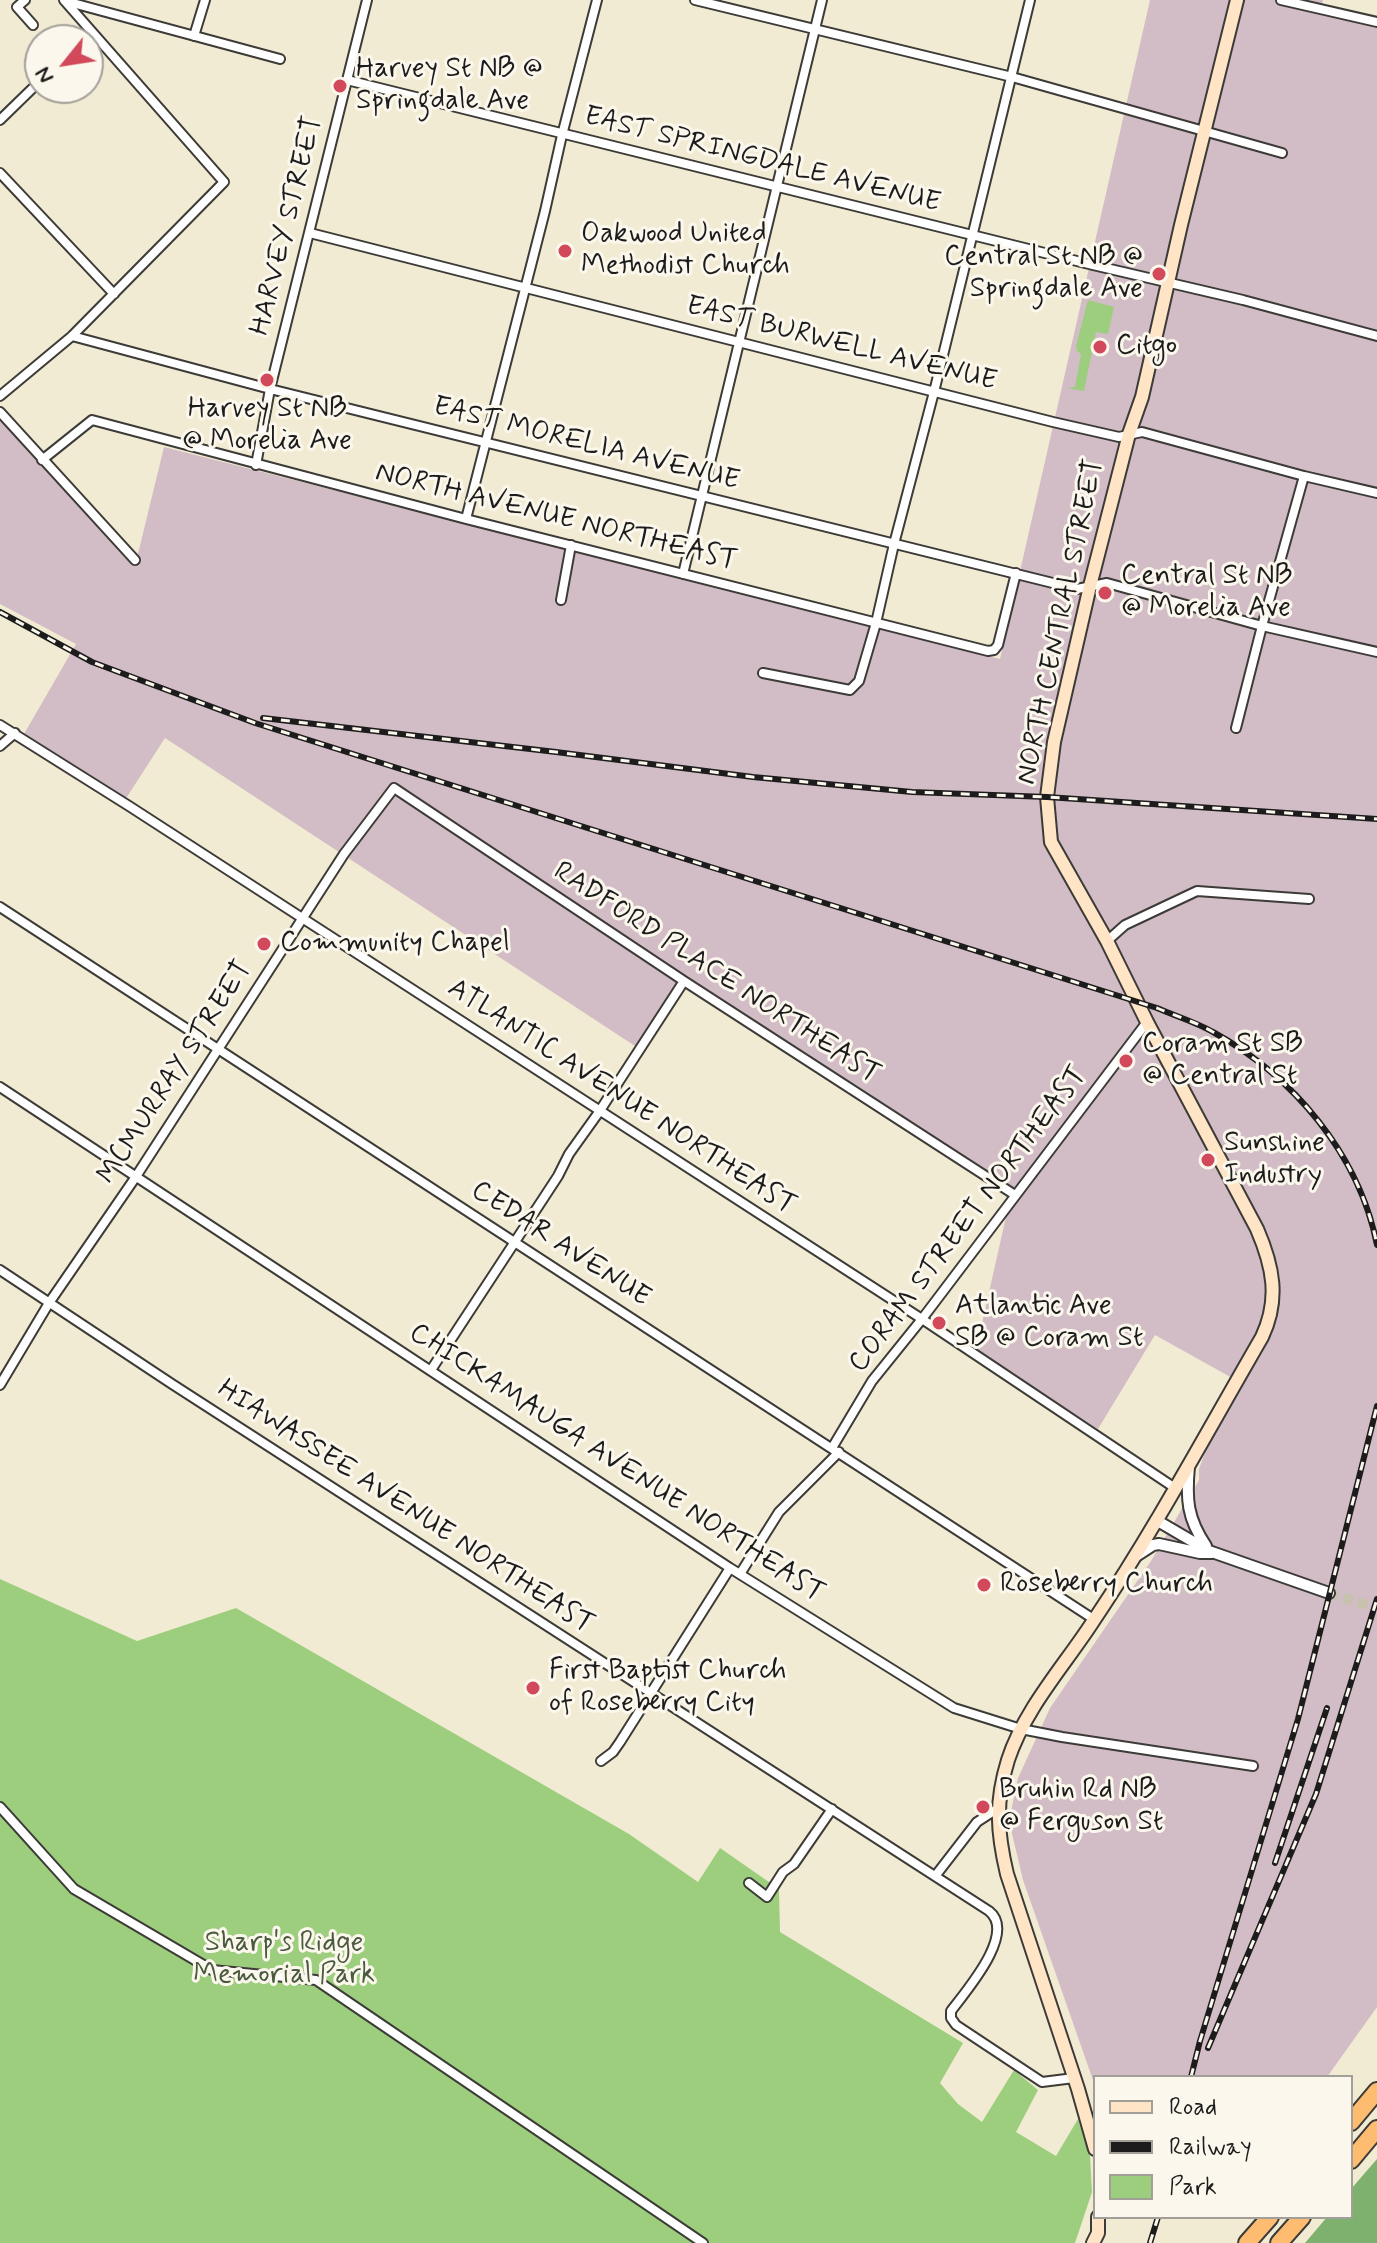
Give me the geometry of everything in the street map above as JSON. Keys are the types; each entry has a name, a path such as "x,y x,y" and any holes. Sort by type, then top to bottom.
{"highway":[{"path":"1353,2120 1377,2091"},
{"path":"1353,2158 1377,2129"},
{"path":"1247,2243 1268,2219"},
{"path":"1279,2243 1300,2219"}],"main road":[{"name":"NORTH CENTRAL STREET","path":"1093,2142 1015,1902 1002,1850 997,1809 1005,1770 1021,1729 1132,1560 1262,1337 1271,1310 1274,1285 1269,1260 1257,1229 1107,941 1051,842 1047,797 1054,742 1090,586 1129,434 1142,397 1237,0"},
{"path":"1093,2243 1098,2233 1098,2219"}],"street":[{"path":"25,0 17,7 32,24"},
{"path":"64,0 280,59"},
{"path":"64,0 84,24"},
{"path":"194,36 205,0"},
{"name":"HARVEY STREET","path":"256,465 270,389 367,0"},
{"path":"466,519 597,0"},
{"path":"695,0 1012,77 1282,153"},
{"path":"683,574 822,0"},
{"path":"763,673 850,690 859,681 1030,0"},
{"path":"1281,0 1377,22"},
{"path":"1325,10 1327,0"},
{"path":"0,396 72,336 224,182 104,47"},
{"name":"EAST SPRINGDALE AVENUE","path":"347,80 1243,300 1377,336"},
{"path":"0,120 24,97"},
{"path":"0,173 114,294"},
{"name":"EAST BURWELL AVENUE","path":"310,233 934,392 1119,437 1142,432 1377,493"},
{"name":"EAST MORELIA AVENUE","path":"72,336 270,389 1077,589 1107,583 1262,626 1377,652"},
{"path":"0,412 135,560"},
{"name":"NORTH AVENUE NORTHEAST","path":"42,460 92,420 256,465 988,651 998,645 1016,573"},
{"path":"1236,728 1304,476"},
{"path":"561,600 571,545"},
{"name":"ATLANTIC AVENUE NORTHEAST","path":"0,725 922,1319 1175,1488"},
{"path":"0,746 15,733"},
{"name":"MCMURRAY STREET","path":"0,1385 49,1303 135,1178 344,854 394,788"},
{"name":"RADFORD PLACE NORTHEAST","path":"394,788 684,981 1015,1195"},
{"path":"1107,941 1125,925 1197,891 1309,899"},
{"name":"CEDAR AVENUE","path":"0,907 1095,1620"},
{"path":"431,1370 684,981"},
{"name":"CORAM STREET NORTHEAST","path":"740,1574 779,1512 836,1450 872,1381 1147,1022"},
{"name":"CHICKAMAUGA AVENUE NORTHEAST","path":"0,1087 730,1568 954,1708 1021,1729 1062,1737 1253,1766"},
{"name":"HIAWASSEE AVENUE NORTHEAST","path":"0,1270 989,1911 997,1922 995,1942 985,1963 951,2011 951,2018 956,2025 1042,2082 1074,2078"},
{"path":"1189,1462 1189,1510 1196,1531 1213,1552"},
{"path":"1156,1520 1213,1552 1329,1593"},
{"path":"1132,1560 1159,1544 1200,1553 1213,1552"},
{"path":"601,1761 620,1742 730,1568"},
{"path":"0,1807 74,1889 212,1970 316,1980 703,2243"},
{"path":"749,1883 767,1897 832,1809"},
{"path":"936,1875 977,1822 997,1809"}],"shaded area":[{"path":"1150,0 1323,0 1320,12 1377,26 1377,2007 1328,2075 1093,2075 1093,2080 1023,1880 1009,1821 1018,1778 1050,1708 1151,1561 1199,1480 1199,1469 1207,1447 1243,1384 1155,1335 1098,1429 976,1350 1012,1190 684,976 638,1048 165,738 125,800 24,734 76,644 0,604 0,418 135,566 164,447 1000,659"}],"green space":[{"path":"1088,300 1114,307 1108,334 1096,332 1084,391 1067,388 1075,387 1081,354 1076,346"},
{"name":"Sharp's Ridge Memorial Park","path":"0,1579 137,1641 236,1608 629,1834 698,1882 720,1848 779,1889 780,1932 963,2043 940,2083 958,2104 982,2122 1014,2070 1038,2090 1016,2132 1056,2156 1078,2119 1090,2156 1092,2192 1075,2243 0,2243"},
{"path":"1377,2159 1377,2243 1305,2243 1325,2219 1353,2219 1353,2187"}],"tunnel":[{"path":"1329,1593 1377,1608"}],"railway":[{"path":"0,612 92,662 255,723 1157,1008 1200,1025 1270,1071 1318,1121 1355,1180 1377,1245"},
{"path":"263,718 753,777 912,792 1047,797 1377,819"},
{"path":"1192,2075 1298,1719 1377,1406"},
{"path":"1208,2048 1316,1794 1377,1599"},
{"path":"1275,1863 1327,1708"},
{"path":"1150,2243 1157,2219"}],"place":[{"name":"Harvey St NB @ Springdale Ave","path":"340,86"},
{"name":"Oakwood United Methodist Church","path":"565,251"},
{"name":"Central St NB @ Springdale Ave","path":"1159,274"},
{"name":"Citgo","path":"1100,347"},
{"name":"Harvey St NB @ Morelia Ave","path":"267,380"},
{"name":"Central St NB @ Morelia Ave","path":"1105,593"},
{"name":"Community Chapel","path":"264,944"},
{"name":"Coram St SB @ Central St","path":"1126,1061"},
{"name":"Sunshine Industry","path":"1208,1160"},
{"name":"Atlantic Ave SB @ Coram St","path":"939,1323"},
{"name":"Roseberry Church","path":"984,1585"},
{"name":"First Baptist Church of Roseberry City","path":"533,1688"},
{"name":"Bruhin Rd NB @ Ferguson St","path":"983,1807"}]}
